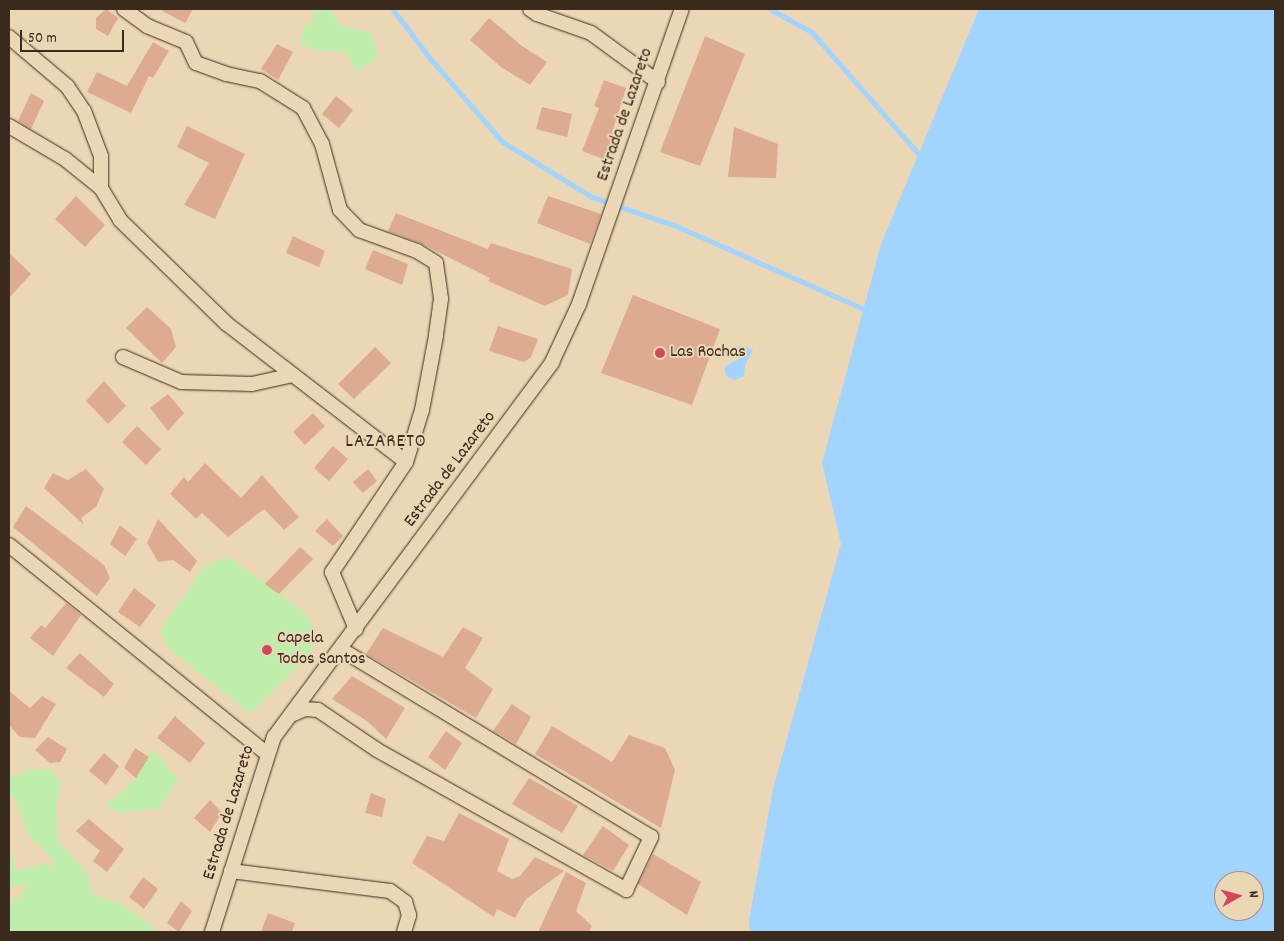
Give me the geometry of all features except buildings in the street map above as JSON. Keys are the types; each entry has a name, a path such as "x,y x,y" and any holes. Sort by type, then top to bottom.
{"street":[{"path":"124,9 147,26 186,42 196,63 226,74 260,81 303,108 322,144 340,210 359,230 417,251 436,262 441,299 436,336 422,410 406,462 332,572 356,629"},
{"path":"530,9 537,14 591,33 658,82"},
{"name":"Estrada de Lazareto","path":"212,932 267,754 290,715 356,629 552,362 579,304 682,9"},
{"path":"9,37 67,86 84,111 101,156 101,188"},
{"path":"9,126 64,159 101,188 120,220 227,324 406,462"},
{"path":"122,357 181,382 252,384 292,375"},
{"path":"9,545 267,754"},
{"path":"290,715 305,709 318,710 377,750 626,890 651,837 340,650"},
{"path":"231,871 390,891 405,902 408,915 404,932"}],"green space":[{"path":"314,9 328,9 342,26 371,32 378,58 356,72 345,52 310,49 300,42 303,27 312,24"},
{"path":"227,556 306,613 317,638 311,654 250,714 168,648 160,630 203,568"},
{"path":"153,750 178,780 159,809 120,813 105,804 120,795 136,778"},
{"path":"50,769 61,782 56,807 57,840 87,873 93,896 119,902 160,932 9,932 9,900 16,901 27,886 9,885 9,844 16,871 48,863 53,872 53,859 28,835 14,797 9,794 9,772 16,777 25,770"}],"water":[{"path":"979,9 1275,9 1275,932 750,932 749,920 773,789 841,544 822,463 881,244"},
{"path":"740,345 753,350 745,365 744,376 735,380 726,376 724,367 740,358 733,349"}],"waterway":[{"path":"393,9 430,58 503,142 592,197 679,227 864,309"},
{"path":"770,9 812,32 918,153"}],"place":[{"name":"Las Rochas","path":"660,353"},
{"name":"Capela Todos Santos","path":"267,650"}],"district":[{"name":"LAZARETO","path":"386,443"}]}
